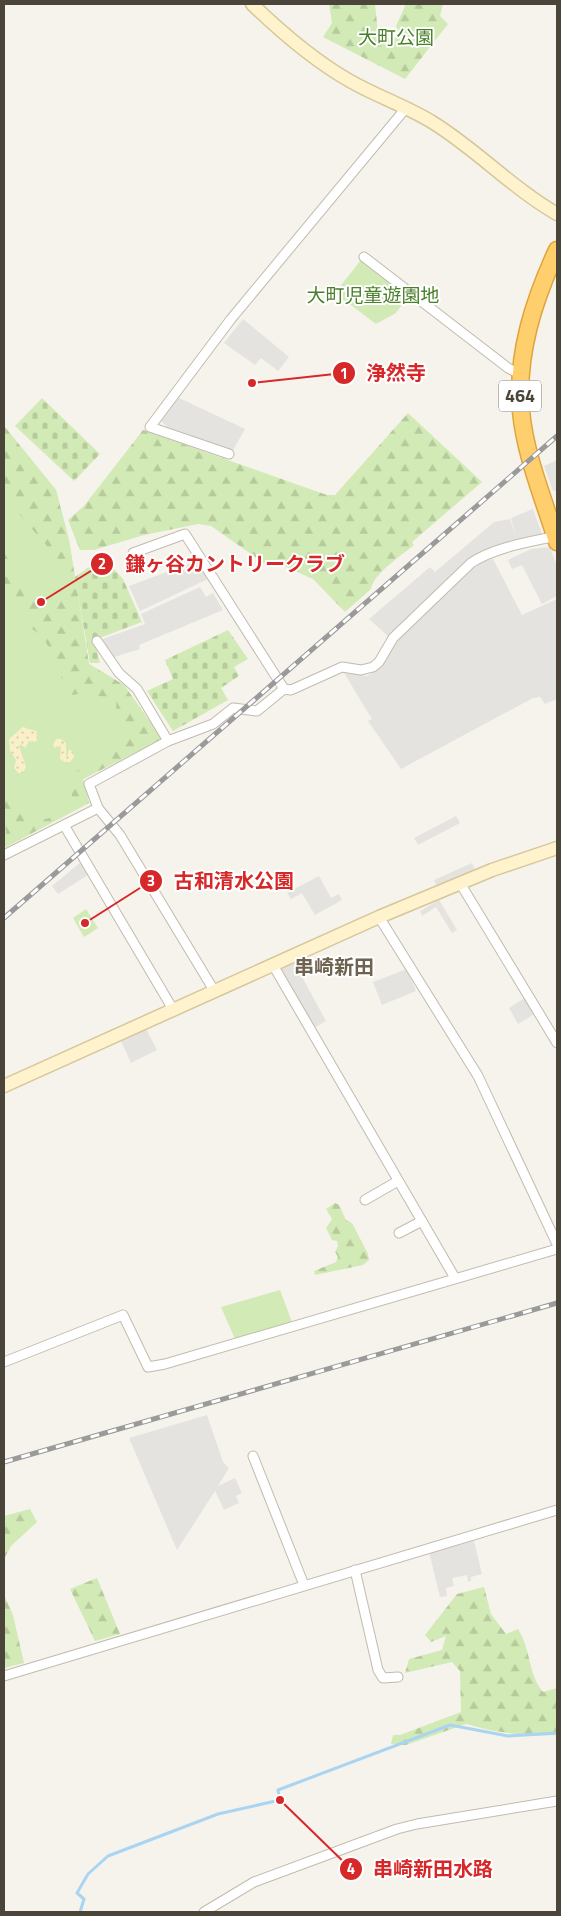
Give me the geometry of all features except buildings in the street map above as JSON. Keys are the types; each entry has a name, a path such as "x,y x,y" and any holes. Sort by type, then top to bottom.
{"highway":[{"name":"464","path":"557,250 530,320 520,374 521,412 528,446 557,538"}],"street":[{"path":"252,4 282,34 322,64 351,82 432,122 523,192 557,214"},
{"path":"229,454 150,427 231,319 406,108"},
{"path":"364,257 508,368 520,374"},
{"path":"133,553 185,534 284,689"},
{"path":"215,992 120,835 98,808 89,784 168,741 213,724 233,708 257,711 284,689 291,690 342,667 361,670 373,667 379,662 393,638 471,563 479,558 521,544 557,538"},
{"path":"97,641 119,673 137,689 168,741"},
{"path":"4,856 98,808"},
{"path":"64,826 174,1011"},
{"path":"4,1086 460,883 557,848"},
{"path":"460,883 557,1043"},
{"path":"380,918 478,1076 557,1244"},
{"path":"273,965 455,1278"},
{"path":"365,1200 398,1181"},
{"path":"399,1233 422,1221"},
{"path":"4,1362 123,1315 148,1367 165,1364 557,1249"},
{"path":"253,1456 304,1585"},
{"path":"4,1676 556,1510 557,1520"},
{"path":"356,1570 378,1670 383,1678 398,1677"},
{"path":"204,1912 254,1882 397,1830 417,1824 557,1801"}],"green space":[{"name":"大町公園","path":"329,4 375,4 378,32 385,32 390,39 400,34 396,26 406,4 443,4 440,16 448,24 405,79 323,37 332,23"},
{"name":"大町児童遊園地","path":"361,260 408,296 396,313 376,324 335,293"},
{"path":"42,398 100,454 74,481 15,426"},
{"path":"408,413 482,482 412,542 414,545 382,571 371,589 345,612 313,579 282,565 268,566 211,526 198,524 144,535 94,550 80,550 68,520 84,506 143,430 327,495 335,495"},
{"path":"4,426 56,490 69,540 89,664 124,685 162,739 83,779 89,803 4,848"},
{"path":"4,426 56,490 69,540 89,664 124,685 162,739 83,779 89,803 4,848 6,831 4,794 33,821 44,820 62,812 72,799 71,779 75,773 91,760 122,743 125,739 126,731 116,710 115,699 83,693 72,695 68,683 59,676 53,666 53,657 44,638 30,627 14,602 4,596 4,553 15,579 21,587 46,606 55,605 63,598 66,583 60,561 4,497"},
{"path":"89,567 96,575 114,569 123,579 142,622 94,640 100,663 90,663 75,577"},
{"path":"228,630 248,659 234,667 239,676 221,688 228,700 173,731 147,691 173,679 165,660"},
{"path":"86,909 98,928 84,937 73,918"},
{"path":"335,1203 339,1205 346,1220 352,1223 368,1254 369,1260 363,1265 315,1275 314,1271 336,1262 338,1257 335,1252 338,1246 337,1241 332,1240 326,1228 332,1219 326,1209"},
{"path":"280,1290 292,1322 235,1339 221,1307"},
{"path":"30,1509 37,1522 11,1546 4,1559 4,1516"},
{"path":"97,1578 120,1634 95,1641 70,1589"},
{"path":"484,1587 491,1614 506,1634 518,1629 538,1685 543,1692 557,1688 557,1735 528,1736 489,1730 466,1724 406,1745 391,1744 393,1735 400,1735 461,1712 460,1671 452,1662 405,1673 409,1659 442,1650 446,1636 431,1642 425,1635 457,1594"},
{"path":"4,1595 13,1615 24,1663 4,1668"}],"sand":[{"path":"23,727 36,731 38,739 35,742 29,741 25,748 21,744 19,746 26,767 23,773 18,773 14,768 16,760 10,751 9,739"},
{"path":"56,739 61,739 66,743 66,756 69,749 73,752 74,757 70,762 64,762 60,759 61,746 55,748 53,745"}],"shaded area":[{"path":"243,319 289,357 278,371 261,358 255,365 224,343"},
{"path":"177,397 245,429 233,450 167,427 161,421"},
{"path":"557,460 557,491 553,491 544,466"},
{"path":"533,509 542,534 517,540 481,553 389,637 369,619 430,567 435,572 494,522 510,519 516,537 511,518"},
{"path":"550,547 557,567 557,596 542,604 522,565 512,569 508,560 531,549"},
{"path":"493,559 522,615 557,599 557,699 545,704 540,697 533,698 401,769 368,721 372,719 344,673 367,676 377,670 397,640 473,568 481,562"},
{"path":"199,560 208,579 140,611 129,586"},
{"path":"200,587 206,597 213,593 223,610 139,645 140,649 111,658 100,640 145,624 141,614"},
{"path":"456,816 460,823 418,845 414,838"},
{"path":"81,862 88,875 58,894 52,886"},
{"path":"472,863 475,870 437,887 434,880"},
{"path":"319,876 331,898 339,894 342,900 315,915 302,893 291,899 287,893"},
{"path":"439,900 457,930 452,933 436,907 422,916 420,911"},
{"path":"294,962 326,1021 314,1028 279,970"},
{"path":"407,969 416,991 382,1005 373,982"},
{"path":"526,997 536,1013 518,1024 509,1008"},
{"path":"146,1029 157,1050 131,1063 121,1041"},
{"path":"207,1415 223,1462 229,1468 218,1486 235,1478 242,1493 236,1496 239,1503 224,1510 215,1491 177,1550 129,1438"},
{"path":"474,1541 482,1574 471,1577 471,1581 468,1582 467,1575 452,1578 454,1586 446,1588 447,1596 440,1597 429,1552"}],"waterway":[{"path":"80,1912 84,1899 77,1893 88,1874 108,1856 218,1814 280,1800 278,1790 450,1725 508,1736 557,1733"}],"railway":[{"path":"4,918 557,436"},
{"path":"4,1462 557,1303"}],"place":[{"name":"浄然寺","path":"252,383"},
{"name":"鎌ヶ谷カントリークラブ","path":"41,602"},
{"name":"古和清水公園","path":"85,923"},
{"name":"串崎新田水路","path":"280,1800"}],"district":[{"name":"串崎新田","path":"334,967"}]}
